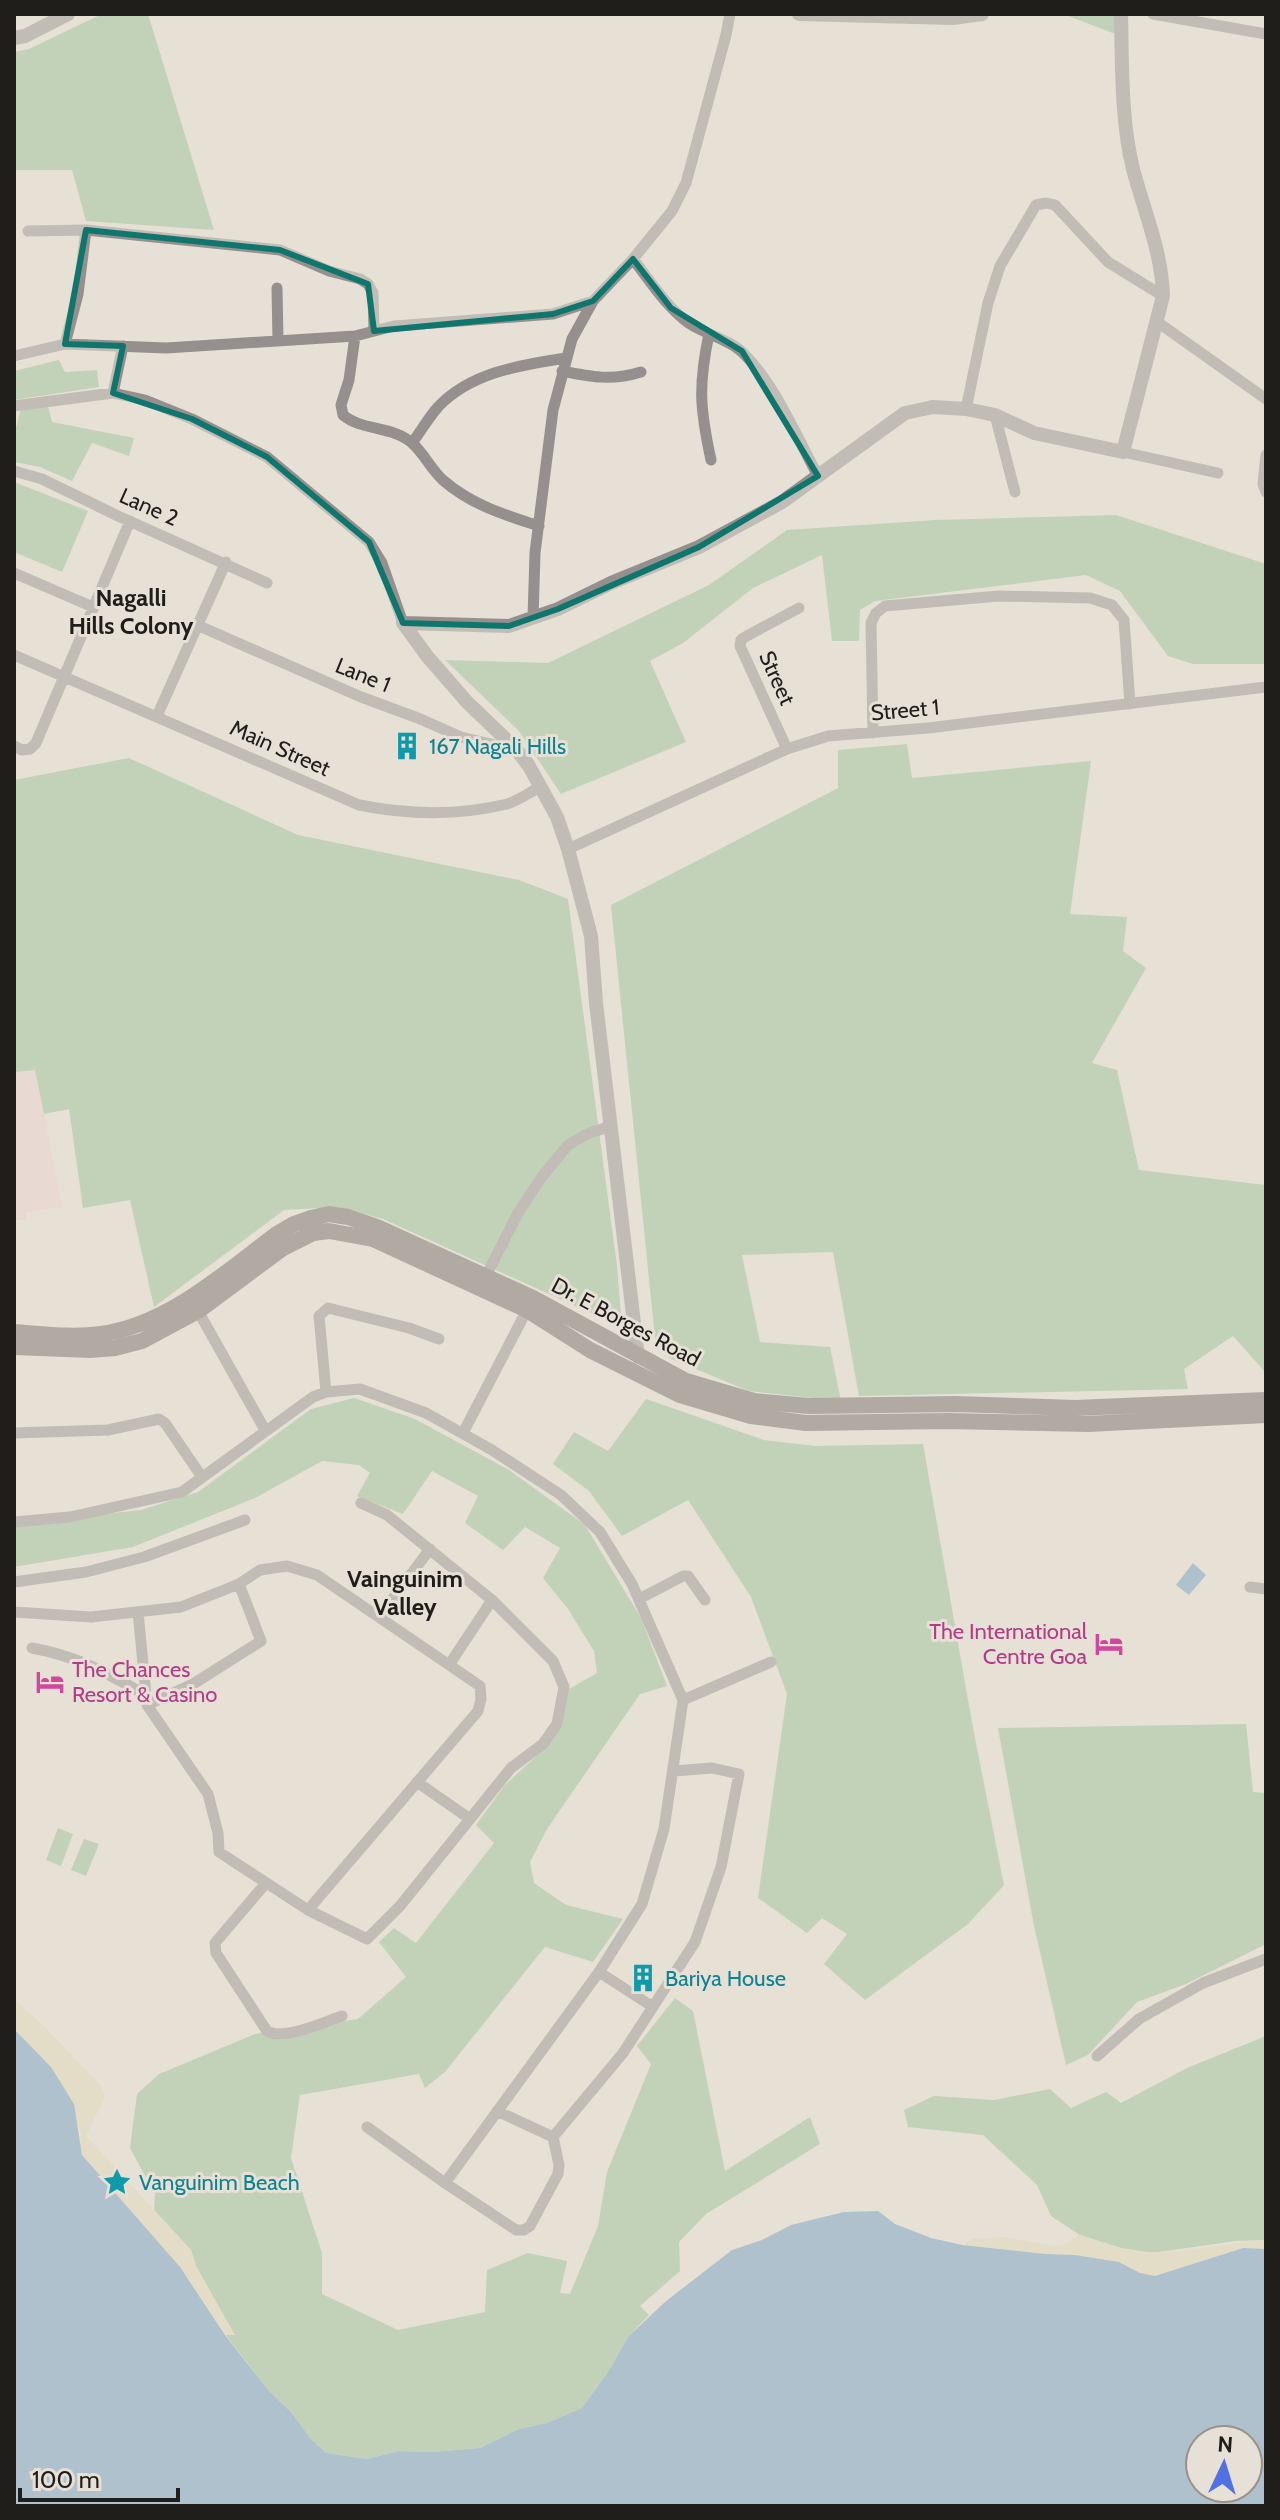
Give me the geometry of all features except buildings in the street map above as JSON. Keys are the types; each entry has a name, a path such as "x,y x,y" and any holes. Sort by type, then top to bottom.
{"main road":[{"name":"Dr. E Borges Road","path":"14,1332 73,1336 101,1334 135,1326 179,1305 294,1224 329,1214 377,1227 486,1276 530,1304 590,1350 680,1395 751,1416 806,1423 947,1421 1088,1424 1266,1415"},
{"name":"Dr. E Borges Road","path":"14,1347 90,1350 142,1341 198,1311 283,1248 313,1233 329,1231 373,1239 530,1304 686,1381 754,1401 809,1406 955,1404 1076,1408 1266,1400"}],"street":[{"path":"14,38 25,36 68,14"},
{"path":"533,618 535,553 553,410 572,339 593,301 672,211 686,183 730,14"},
{"path":"799,14 953,18 982,14"},
{"path":"1121,14 1132,167 1163,272 1163,296 1123,452"},
{"path":"1153,14 1264,34"},
{"path":"966,409 988,303 1000,266 1036,205 1055,205 1108,262 1163,296"},
{"path":"28,231 86,230 280,250 368,284 373,293 374,331"},
{"path":"65,344 78,294 86,230"},
{"path":"633,259 671,308 692,325 742,351 759,370 818,476"},
{"path":"277,288 278,341"},
{"path":"14,356 65,344 166,348 355,336 394,326 553,314 593,301"},
{"path":"1156,321 1266,399"},
{"path":"709,334 700,390 701,415 711,460"},
{"path":"355,336 349,380 341,405 343,415 350,421 401,436 412,443 435,472 462,495 489,510 539,526"},
{"path":"113,393 123,346"},
{"path":"412,443 437,408 458,390 484,376 528,363 566,358"},
{"path":"562,371 605,379 641,372"},
{"path":"14,406 113,393 168,409 267,457 369,542 382,563 403,623 467,702 517,750 529,766 557,817 591,936 596,1003 638,1357"},
{"path":"403,623 509,626 558,609 611,583 699,547 782,502 905,413 933,407 995,415 1034,433 1218,473"},
{"path":"995,415 1015,492"},
{"path":"1266,455 1263,484 1266,492"},
{"name":"Lane 2","path":"14,471 42,479 267,583"},
{"path":"14,746 30,749 36,743 130,521"},
{"path":"157,716 226,562"},
{"path":"14,573 93,607"},
{"path":"873,733 871,623 876,613 885,606 999,596 1090,598 1112,605 1124,620 1130,704"},
{"name":"Street","path":"787,749 740,646 745,637 799,608"},
{"name":"Lane 1","path":"197,625 461,737 517,750"},
{"name":"Main Street","path":"14,655 359,805 397,813 436,814 510,804 540,787"},
{"name":"Street 1","path":"568,849 787,749 828,736 928,728 1266,687"},
{"path":"486,1276 518,1213 568,1145 611,1126"},
{"path":"463,1433 530,1304"},
{"path":"326,1392 319,1316 328,1308 409,1328 439,1339"},
{"path":"198,1311 265,1430"},
{"path":"14,1522 70,1517 182,1492 313,1397 326,1392 360,1389 426,1413 463,1433 535,1476 600,1532 639,1599 683,1700 664,1829 642,1904 599,1972 445,2183"},
{"path":"14,1433 108,1430 159,1419 165,1423 202,1477"},
{"path":"32,1648 66,1654 88,1663 146,1700 208,1794 218,1833 219,1852 308,1910 367,1939 400,1906 511,1768 543,1744 557,1724 564,1687 553,1661 492,1600 387,1515 361,1503"},
{"path":"14,1582 86,1572 144,1557 245,1520"},
{"path":"379,1617 430,1549"},
{"path":"14,1612 91,1617 181,1607 239,1584 260,1570 287,1566 317,1575 480,1686 478,1711 308,1910"},
{"path":"639,1599 688,1576 705,1600"},
{"path":"146,1700 193,1684 261,1641 239,1584"},
{"path":"1250,1587 1266,1589"},
{"path":"449,1665 492,1600"},
{"path":"138,1612 146,1700"},
{"path":"683,1700 771,1662"},
{"path":"553,2137 623,2053 695,1942 721,1867 739,1774 712,1768 674,1771"},
{"path":"417,1782 470,1819"},
{"path":"266,1883 215,1943 216,1953 267,2031 274,2035 342,2016"},
{"path":"1097,2056 1139,2019 1203,1983 1266,1959"},
{"path":"599,1972 653,2007"},
{"path":"497,2111 553,2137"},
{"path":"367,2127 516,2230 530,2226 558,2174 553,2137"}],"highlighted area":[{"path":"86,230 280,250 368,284 374,331 553,314 593,301 633,259 671,308 742,351 818,476 699,547 558,609 509,626 403,623 369,542 267,457 192,419 113,393 123,346 65,344"}],"shaded area":[{"path":"35,1069 62,1207 26,1212 26,1219 14,1221 14,1072"}],"green space":[{"path":"102,14 148,14 214,230 86,221 72,170 14,170 14,52 29,49"},
{"path":"1063,14 1115,14 1118,35"},
{"path":"59,360 65,372 97,370 99,387 14,400 14,371"},
{"path":"48,406 52,422 134,438 129,456 92,443 72,481 40,467 14,462 14,436 21,408"},
{"path":"14,482 88,511 62,572 14,552"},
{"path":"1116,515 1266,564 1266,664 1193,664 1168,656 1120,591 1086,575 875,601 860,610 859,641 832,641 822,555 753,588 683,643 650,661 686,742 561,794 519,731 445,660 548,663 709,585 787,530 936,520"},
{"path":"907,744 912,778 1091,761 1070,914 1127,917 1123,951 1146,968 1092,1063 1117,1070 1139,1170 1266,1185 1266,1373 1233,1336 1184,1369 1188,1389 859,1396 833,1252 742,1255 760,1342 830,1347 841,1401 749,1391 669,1358 655,1338 611,905 838,788 838,750"},
{"path":"129,758 298,835 519,880 568,899 617,1266 622,1327 383,1219 338,1207 284,1210 154,1307 130,1200 83,1208 69,1109 44,1114 35,1070 14,1072 14,780"},
{"path":"354,1398 415,1419 509,1470 585,1525 641,1618 667,1686 640,1694 547,1829 530,1862 534,1883 566,1905 623,1919 593,1962 545,1947 445,2072 425,2088 419,2074 300,2095 291,2158 322,2253 322,2294 398,2330 485,2312 487,2270 528,2253 567,2261 560,2293 570,2294 598,2226 607,2172 651,2064 637,2046 675,1998 693,2011 725,2171 810,2117 820,2144 706,2214 679,2242 680,2271 640,2306 649,2315 628,2337 582,2408 547,2423 519,2429 480,2448 399,2451 367,2459 326,2453 268,2390 226,2335 234,2335 196,2266 191,2250 154,2210 155,2194 130,2148 137,2094 159,2074 255,2034 358,2019 406,1977 379,1942 394,1928 416,1943 494,1843 476,1825 505,1785 542,1751 562,1726 569,1689 597,1673 594,1651 568,1609 543,1578 560,1548 525,1527 503,1550 465,1523 478,1496 432,1471 403,1514 357,1496 370,1473 359,1465 322,1461 255,1498 133,1547 14,1567 14,1524 141,1510 198,1492 311,1409"},
{"path":"646,1399 764,1440 816,1446 923,1444 1004,1885 968,1924 865,2000 824,1964 847,1934 822,1918 807,1933 758,1898 787,1694 751,1597 688,1500 622,1536 589,1491 553,1464 574,1432 608,1451"},
{"path":"1246,1724 1253,1792 1266,1793 1266,1944 1186,1984 1137,2002 1088,2055 1066,2065 1034,1926 998,1728"},
{"path":"58,1828 73,1834 61,1866 46,1860"},
{"path":"84,1839 99,1844 86,1876 71,1870"},
{"path":"1266,2036 1266,2240 1236,2241 1152,2253 1121,2248 1080,2235 1051,2216 1037,2185 983,2135 908,2127 904,2110 934,2096 994,2100 1050,2089 1071,2108 1106,2092 1121,2103 1187,2068"}],"sand":[{"name":"Vanguinim Beach","path":"14,1999 100,2085 105,2097 86,2136 191,2250 196,2266 235,2335 226,2335 180,2267 82,2155 80,2129 51,2067 14,2029"},
{"path":"1080,2235 1144,2252 1266,2240 1266,2249 1242,2248 1155,2276 1140,2273 1119,2262 963,2245 972,2239 1006,2237 1062,2246"}],"water":[{"path":"1193,1563 1206,1575 1189,1595 1176,1585"},
{"path":"14,2029 51,2067 74,2104 82,2155 180,2267 225,2335 268,2390 326,2453 367,2459 399,2451 480,2448 519,2429 547,2423 582,2408 628,2337 665,2302 732,2250 762,2240 791,2225 844,2212 878,2211 895,2224 931,2238 962,2245 1119,2262 1140,2273 1155,2276 1243,2248 1266,2249 1266,2506 14,2506"}],"place":[{"name":"167 Nagali Hills","path":"407,746"},
{"name":"The International Centre Goa","path":"1109,1644"},
{"name":"The Chances Resort & Casino","path":"50,1682"},
{"name":"Bariya House","path":"643,1978"},
{"name":"Vanguinim Beach","path":"117,2182"}],"district":[{"name":"Nagalli Hills Colony","path":"131,611"},
{"name":"Vainguinim Valley","path":"405,1592"}]}
